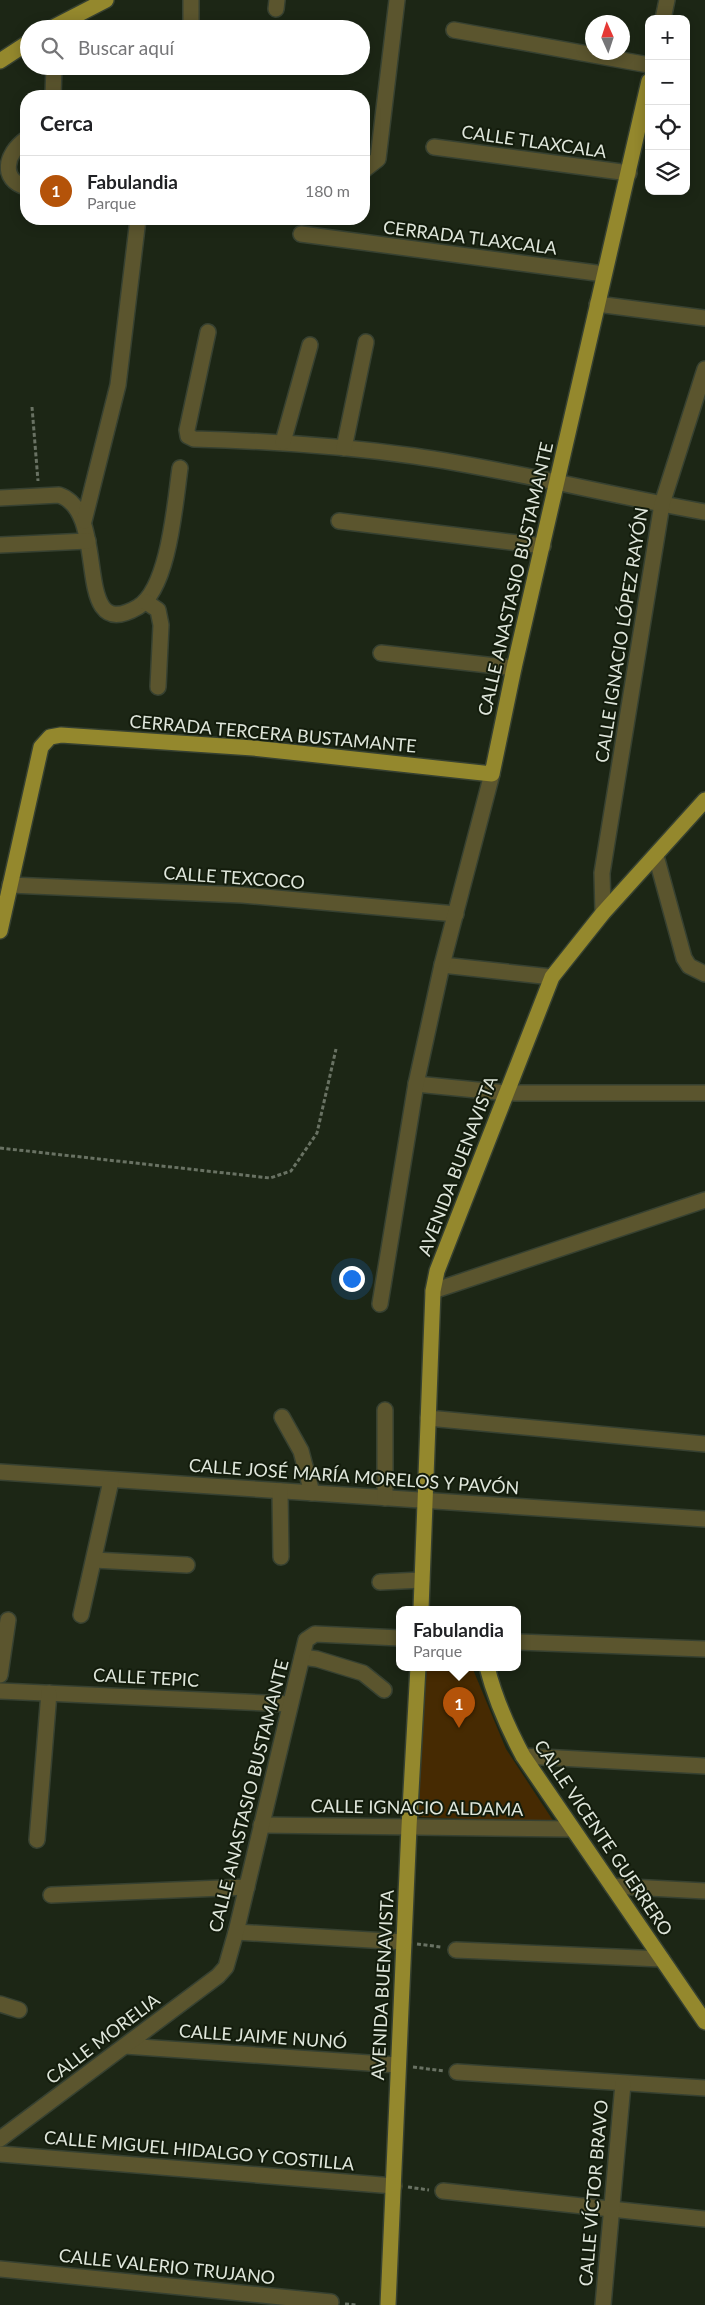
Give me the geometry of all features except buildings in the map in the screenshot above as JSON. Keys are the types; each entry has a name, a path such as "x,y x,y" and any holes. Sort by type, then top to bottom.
{"main road":[{"path":"67,20 106,0"},
{"path":"0,61 20,48"},
{"name":"CALLE ANASTASIO BUSTAMANTE","path":"492,774 514,668 645,99"},
{"name":"CERRADA TERCERA BUSTAMANTE","path":"10,885 41,747 50,738 61,735 253,748 492,774"},
{"name":"AVENIDA BUENAVISTA","path":"421,1606 433,1291 437,1271 552,977 603,913 705,800"},
{"path":"0,931 10,885"},
{"name":"AVENIDA BUENAVISTA","path":"388,2305 418,1671"},
{"name":"CALLE VICENTE GUERRERO","path":"488,1671 492,1689 508,1728 524,1756 572,1829 703,2017"}],"street":[{"path":"191,0 191,20"},
{"path":"370,165 378,159 397,0"},
{"path":"664,15 667,0"},
{"path":"454,30 645,63"},
{"path":"53,90 54,75"},
{"path":"20,144 9,154 5,165 7,176 14,184 20,186"},
{"name":"CALLE TLAXCALA","path":"434,147 629,173"},
{"path":"84,520 118,385 137,225"},
{"name":"CERRADA TLAXCALA","path":"301,234 604,274"},
{"path":"597,304 705,318"},
{"path":"208,332 187,430 188,436 194,439 282,442 414,456 557,481 705,512"},
{"path":"344,448 366,342"},
{"path":"282,442 310,345"},
{"name":"CALLE IGNACIO LÓPEZ RAYÓN","path":"603,913 602,873 662,504 705,369"},
{"path":"0,498 39,495 59,495 68,498 84,520 96,597 102,610 115,615 125,614 146,602 155,586 166,555 180,468"},
{"path":"339,521 543,546"},
{"path":"0,545 88,541"},
{"path":"146,602 158,610 162,625 158,687"},
{"path":"381,653 514,668"},
{"name":"CALLE ANASTASIO BUSTAMANTE","path":"380,1304 416,1084 442,965 492,774"},
{"path":"656,856 684,958 689,966 705,974"},
{"name":"CALLE TEXCOCO","path":"10,885 242,895 456,914"},
{"path":"442,965 552,977"},
{"path":"416,1084 507,1093 705,1093"},
{"path":"433,1291 705,1200"},
{"path":"384,1498 385,1410"},
{"path":"282,1418 301,1451 312,1493"},
{"path":"428,1418 705,1444"},
{"name":"CALLE JOSÉ MARÍA MORELOS Y PAVÓN","path":"0,1472 111,1481 705,1519"},
{"path":"81,1615 111,1481"},
{"path":"280,1491 281,1557"},
{"path":"94,1560 186,1565"},
{"path":"380,1582 422,1580"},
{"path":"0,1675 8,1620"},
{"name":"CALLE ANASTASIO BUSTAMANTE","path":"226,1967 306,1640 315,1634 396,1638"},
{"path":"521,1642 705,1649"},
{"path":"302,1657 317,1659 363,1673 384,1690"},
{"name":"CALLE TEPIC","path":"0,1691 290,1704"},
{"path":"37,1840 49,1693"},
{"path":"524,1756 705,1766"},
{"name":"CALLE IGNACIO ALDAMA","path":"261,1825 572,1829"},
{"path":"612,1886 705,1891"},
{"path":"51,1895 247,1887"},
{"path":"236,1932 404,1942"},
{"path":"456,1950 662,1959"},
{"name":"CALLE MORELIA","path":"0,2139 218,1976 226,1967"},
{"path":"0,2004 19,2010"},
{"name":"CALLE JAIME NUNÓ","path":"125,2046 398,2065"},
{"path":"457,2072 705,2088"},
{"name":"CALLE VÍCTOR BRAVO","path":"603,2305 623,2084"},
{"name":"CALLE MIGUEL HIDALGO Y COSTILLA","path":"0,2154 394,2186"},
{"path":"443,2191 705,2219"},
{"name":"CALLE VALERIO TRUJANO","path":"0,2269 331,2302"}],"path":[{"path":"32,407 39,495"},
{"path":"0,1148 270,1178 291,1171 317,1133 336,1049"},
{"path":"404,1942 456,1950"},
{"path":"398,2065 457,2072"},
{"path":"394,2186 443,2191"}],"shaded area":[{"path":"423,1671 474,1671 506,1749 554,1822 417,1817"}],"place":[{"name":"Fabulandia","path":"459,1728"}]}
